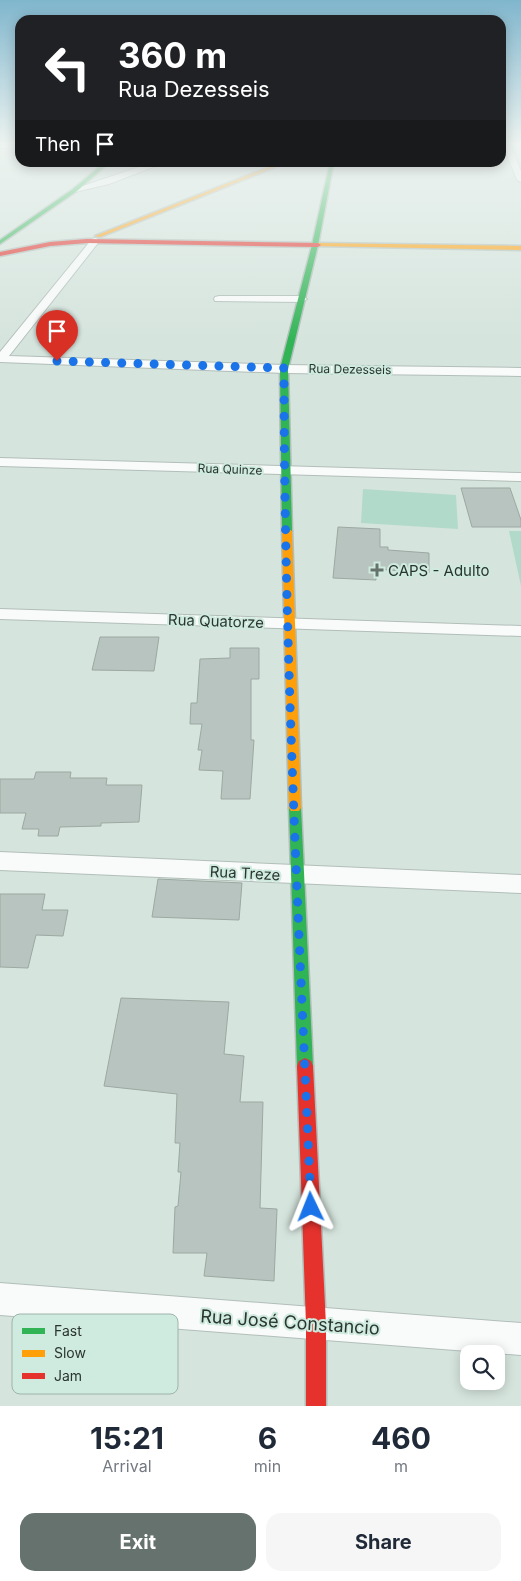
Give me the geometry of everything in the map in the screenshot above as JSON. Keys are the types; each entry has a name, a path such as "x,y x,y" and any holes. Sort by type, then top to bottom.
{"street":[{"path":"0,232 31,211"},
{"path":"0,243 45,211"},
{"path":"0,359 91,241 166,211"},
{"path":"316,1406 316,1325 297,875 289,624 284,368 302,300 322,211"},
{"path":"0,243 50,244 91,241 521,248"},
{"path":"0,254 50,244"},
{"path":"220,299 302,300"},
{"name":"Rua Dezesseis","path":"0,359 284,368 521,372"},
{"name":"Rua Quinze","path":"0,462 521,477"},
{"name":"Rua Quatorze","path":"0,614 521,631"},
{"name":"Rua Treze","path":"0,861 521,884"},
{"name":"Rua José Constancio","path":"0,1299 316,1325 521,1339"}],"green space":[{"path":"363,489 456,495 458,529 361,523"},
{"path":"509,531 521,531 521,586"}],"building":[{"path":"461,488 510,488 521,520 521,527 472,527"},
{"path":"338,527 380,529 380,547 388,547 388,550 429,553 429,573 376,569 376,580 333,578"},
{"path":"100,637 159,637 154,671 92,670"},
{"path":"230,648 259,648 259,679 251,679 251,740 254,740 250,799 221,799 223,771 199,770 202,750 198,750 202,724 190,724 191,703 197,703 200,659 230,658"},
{"path":"36,772 71,772 70,778 107,778 106,785 142,785 139,822 101,823 101,826 60,827 58,836 38,836 39,829 22,829 26,813 0,813 0,779 34,779"},
{"path":"158,879 242,883 239,920 152,917"},
{"path":"0,894 45,894 42,910 68,910 63,936 36,935 28,968 0,967"},
{"path":"121,998 229,1002 224,1054 244,1056 240,1102 263,1102 260,1208 277,1209 274,1281 204,1276 207,1253 173,1253 175,1207 178,1206 181,1172 178,1172 180,1143 175,1143 177,1094 104,1086"}],"traffic: fast":[{"path":"0,242 45,211"},
{"path":"287,531 284,369 322,211"},
{"path":"295,808 305,1066"}],"traffic: slow":[{"path":"98,236 162,211"},
{"path":"318,245 521,248"},
{"path":"287,531 295,808"}],"traffic: jam":[{"path":"0,254 50,244 87,241 318,245"},
{"path":"305,1066 316,1325 316,1406"}],"place":[{"name":"CAPS - Adulto","path":"377,570"}],"route":[{"path":"57,361 284,368 289,643 311,1207"}]}
